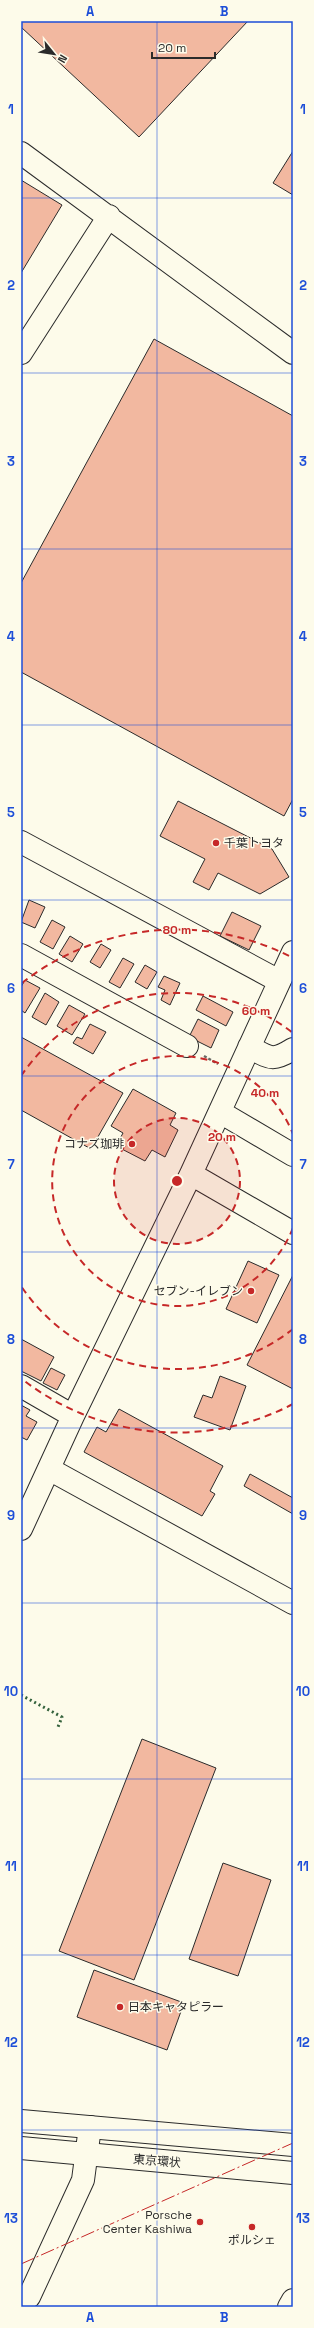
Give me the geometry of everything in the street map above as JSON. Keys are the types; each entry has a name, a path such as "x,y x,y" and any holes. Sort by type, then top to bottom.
{"main road":[{"path":"21,153 109,216 293,353"},
{"path":"21,353 109,216"},
{"path":"21,842 279,981"},
{"path":"21,1528 73,1416 191,1174 293,952"},
{"path":"21,955 186,1046"},
{"path":"249,1048 270,1059 278,1058 293,1049"},
{"path":"220,1112 293,1155"},
{"path":"191,1174 293,1233"},
{"path":"21,1386 73,1416"},
{"path":"49,1469 293,1603"},
{"path":"21,2121 293,2145"},
{"path":"29,2297 83,2180 90,2127"},
{"name":"東京環状","path":"21,2148 293,2173"},
{"path":"289,2307 293,2300"}],"path":[{"path":"186,1046 237,1074"}],"building":[{"path":"21,21 248,21 139,137 21,27"},
{"path":"293,151 293,195 273,183"},
{"path":"21,180 62,205 21,273"},
{"path":"154,339 293,416 293,799 284,816 21,672 21,583"},
{"name":"千葉トヨタ","path":"178,801 272,849 289,877 260,894 218,873 209,890 193,882 205,859 160,836"},
{"path":"29,900 45,907 35,928 21,922"},
{"path":"232,912 261,926 249,950 220,936"},
{"path":"52,920 65,927 53,949 40,942"},
{"path":"70,936 83,944 72,962 59,954"},
{"path":"101,944 111,950 100,968 90,962"},
{"path":"123,958 134,964 120,988 109,982"},
{"path":"145,965 157,972 147,989 135,982"},
{"path":"164,976 180,983 170,1005 161,1000 165,990 158,987"},
{"path":"25,980 40,988 25,1013 21,1010 21,987"},
{"path":"45,993 59,1002 46,1025 32,1017"},
{"path":"203,996 233,1012 226,1026 196,1010"},
{"path":"69,1005 85,1014 72,1035 57,1026"},
{"path":"198,1019 219,1030 211,1048 189,1037"},
{"path":"90,1024 106,1032 93,1054 73,1043 77,1037 82,1039"},
{"path":"21,1037 123,1093 91,1149 21,1110"},
{"path":"133,1089 176,1113 170,1125 178,1130 165,1157 152,1150 145,1161 116,1146 123,1133 111,1126"},
{"path":"248,1261 279,1275 257,1323 226,1309"},
{"path":"293,1275 293,1389 247,1365"},
{"path":"21,1339 54,1357 41,1381 21,1371"},
{"path":"51,1368 65,1375 57,1390 43,1383"},
{"path":"220,1376 246,1386 230,1430 194,1417 203,1395 212,1398"},
{"path":"21,1405 30,1410 26,1416 37,1422 27,1440 21,1437"},
{"path":"119,1409 223,1466 210,1491 215,1494 202,1516 84,1452 97,1427 106,1432"},
{"path":"250,1474 293,1498 293,1514 244,1486"},
{"path":"142,1739 216,1768 134,1980 59,1951"},
{"path":"223,1863 271,1880 238,1976 189,1959"},
{"path":"94,1970 184,2003 167,2050 77,2017"}],"hedge":[{"path":"21,1695 62,1717 58,1727"}],"power":[{"path":"21,2264 293,2143"}],"place":[{"name":"千葉トヨタ","path":"216,843"},
{"name":"コナズ珈琲","path":"132,1144"},
{"name":"セブン-イレブン","path":"251,1291"},
{"name":"日本キャタピラー","path":"120,2007"},
{"name":"Porsche Center Kashiwa","path":"200,2222"},
{"name":"ポルシェ","path":"252,2227"}]}
